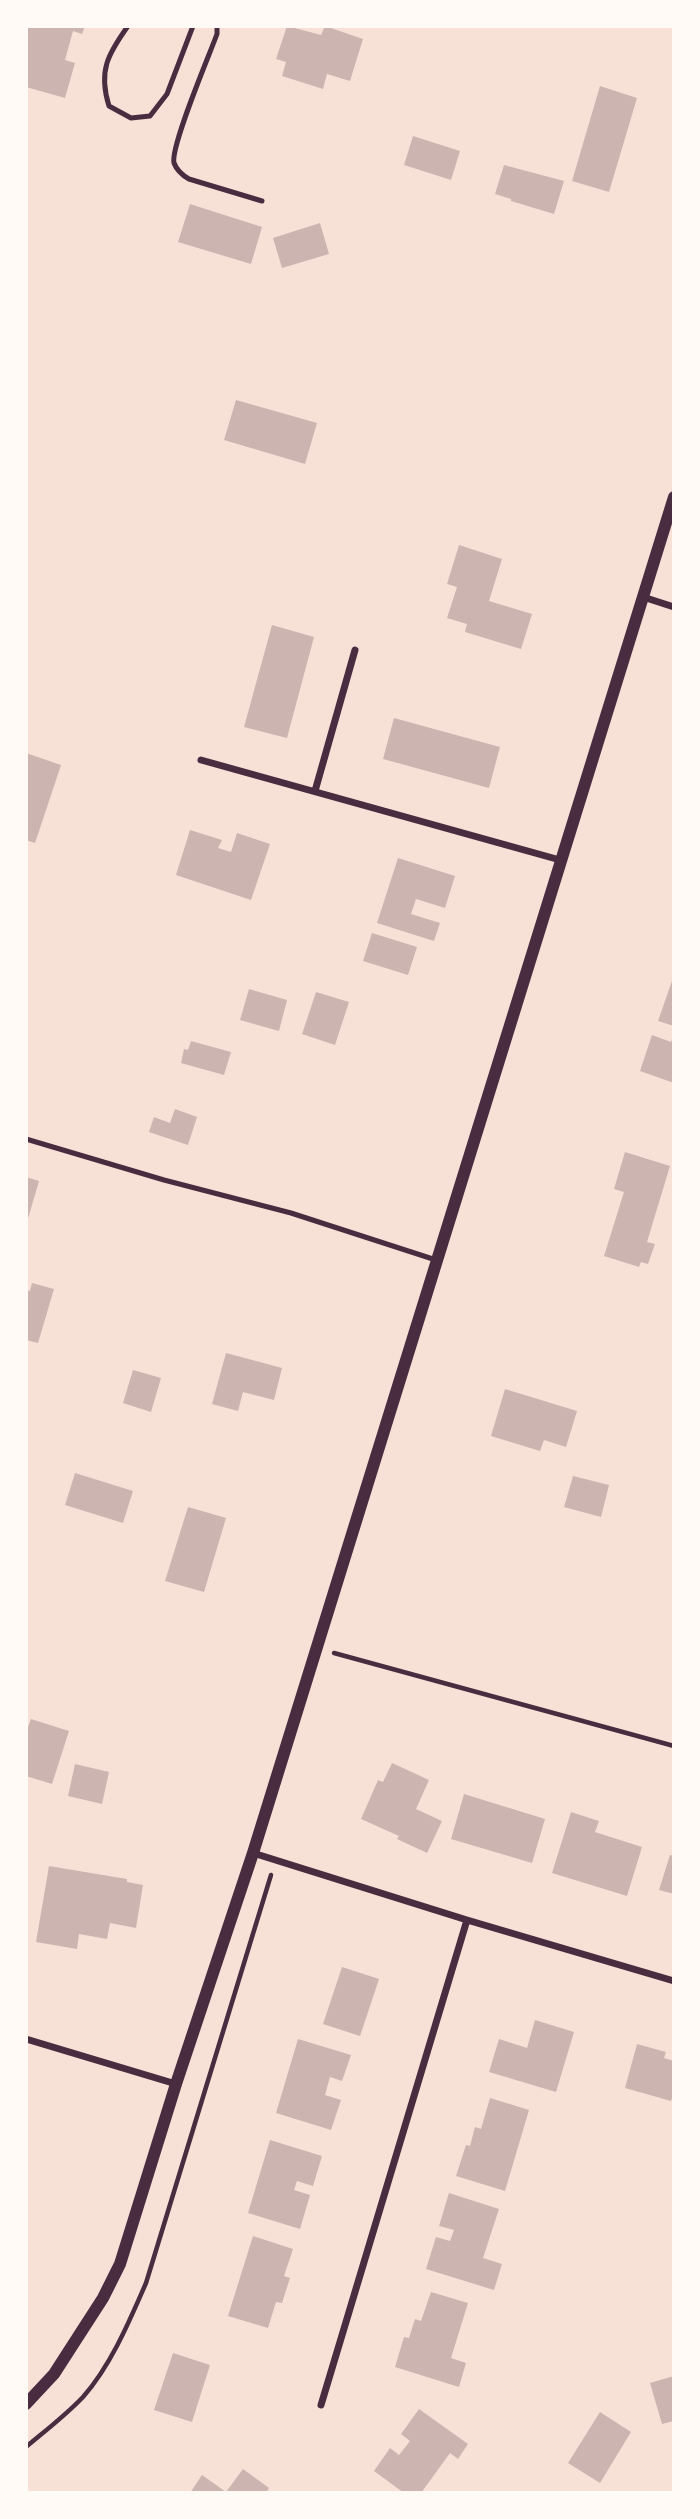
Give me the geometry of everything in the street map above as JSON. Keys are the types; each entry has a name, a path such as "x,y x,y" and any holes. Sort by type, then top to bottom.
{"street":[{"path":"26,2404 54,2374 103,2298 120,2264 176,2084 253,1853 674,497"},
{"path":"643,597 674,607"},
{"path":"314,791 355,650"},
{"path":"201,760 560,860"},
{"path":"253,1853 674,1981"},
{"path":"321,2405 467,1920"},
{"path":"26,2039 176,2084"}],"lane":[{"path":"128,26 109,53 102,86 109,106 131,118 150,116 167,94 193,26"},
{"path":"217,26 217,34 178,140 173,161 179,172 189,179 262,201"},
{"path":"26,1139 164,1180 290,1213 436,1260"}],"path":[{"path":"317,1648 674,1746"}],"building":[{"path":"26,26 85,26 82,34 73,31 65,60 75,63 65,98 26,87"},
{"path":"287,26 321,35 325,26 363,39 350,81 327,74 323,89 282,76 286,62 276,59"},
{"path":"600,86 637,98 609,192 572,181"},
{"path":"413,136 460,151 451,180 404,165"},
{"path":"504,165 564,181 554,214 495,194"},
{"path":"190,204 262,227 251,264 178,242"},
{"path":"320,223 329,254 282,268 273,238"},
{"path":"236,400 317,423 305,464 224,440"},
{"path":"459,545 502,559 489,601 532,614 521,649 465,632 467,624 447,618 457,587 447,584"},
{"path":"272,625 314,637 287,738 244,727"},
{"path":"394,718 500,747 489,788 383,759"},
{"path":"26,753 61,765 35,843 26,840"},
{"path":"190,830 222,840 218,848 231,852 237,833 270,844 251,900 176,875"},
{"path":"398,858 455,876 445,908 416,899 411,914 440,923 434,941 377,923"},
{"path":"372,933 417,947 408,975 363,961"},
{"path":"674,978 674,1026 658,1021"},
{"path":"249,989 287,1000 279,1031 240,1020"},
{"path":"316,992 349,1002 335,1045 302,1034"},
{"path":"674,1034 674,1083 640,1071 652,1035 671,1042"},
{"path":"191,1041 231,1052 224,1075 181,1063 184,1049 188,1050"},
{"path":"175,1109 197,1117 188,1145 149,1132 154,1117 170,1123"},
{"path":"625,1152 670,1166 647,1242 655,1244 648,1264 641,1262 639,1267 604,1256 624,1192 614,1189"},
{"path":"26,1177 39,1181 27,1222 26,1222"},
{"path":"32,1283 54,1289 38,1343 26,1340 26,1290 30,1291"},
{"path":"226,1353 282,1368 274,1400 243,1392 238,1411 212,1404"},
{"path":"133,1370 161,1378 151,1412 123,1403"},
{"path":"505,1389 577,1411 566,1447 544,1440 540,1451 491,1436"},
{"path":"75,1473 133,1491 123,1523 65,1505"},
{"path":"573,1476 609,1485 601,1517 564,1507"},
{"path":"188,1507 226,1518 204,1592 165,1581"},
{"path":"31,1719 69,1731 52,1784 26,1776 26,1727"},
{"path":"392,1763 429,1780 416,1809 442,1821 427,1853 397,1839 399,1836 361,1819 378,1780 383,1782"},
{"path":"75,1764 109,1772 102,1804 68,1796"},
{"path":"464,1794 545,1819 532,1863 451,1839"},
{"path":"571,1812 599,1821 595,1832 642,1847 627,1896 552,1873"},
{"path":"670,1855 674,1856 674,1894 659,1890"},
{"path":"49,1866 127,1879 127,1882 143,1885 136,1928 110,1923 107,1939 79,1934 77,1949 36,1942"},
{"path":"342,1967 379,1979 360,2036 323,2024"},
{"path":"535,2020 574,2032 556,2092 489,2072 499,2039 527,2048"},
{"path":"298,2039 351,2055 342,2081 330,2077 325,2095 341,2100 331,2130 276,2113"},
{"path":"637,2044 666,2052 664,2058 674,2061 674,2091 671,2101 625,2088"},
{"path":"490,2098 529,2110 505,2191 456,2176 466,2145 470,2146 475,2127 481,2129"},
{"path":"270,2140 322,2156 313,2186 297,2181 294,2190 310,2195 300,2229 248,2213"},
{"path":"449,2193 499,2209 483,2258 502,2264 494,2290 426,2269 436,2237 450,2241 454,2230 439,2226"},
{"path":"253,2236 293,2249 284,2276 290,2278 282,2303 276,2302 268,2328 228,2316"},
{"path":"431,2292 468,2303 451,2358 466,2363 459,2387 395,2367 404,2337 409,2338 415,2319 421,2321"},
{"path":"173,2353 210,2365 192,2422 154,2410"},
{"path":"674,2376 674,2421 662,2424 650,2383"},
{"path":"419,2409 468,2444 458,2459 450,2453 421,2493 404,2493 374,2471 390,2448 399,2455 410,2441 401,2434"},
{"path":"600,2412 631,2432 600,2483 568,2463"},
{"path":"243,2469 269,2488 266,2493 190,2493 202,2475 226,2492"}]}
